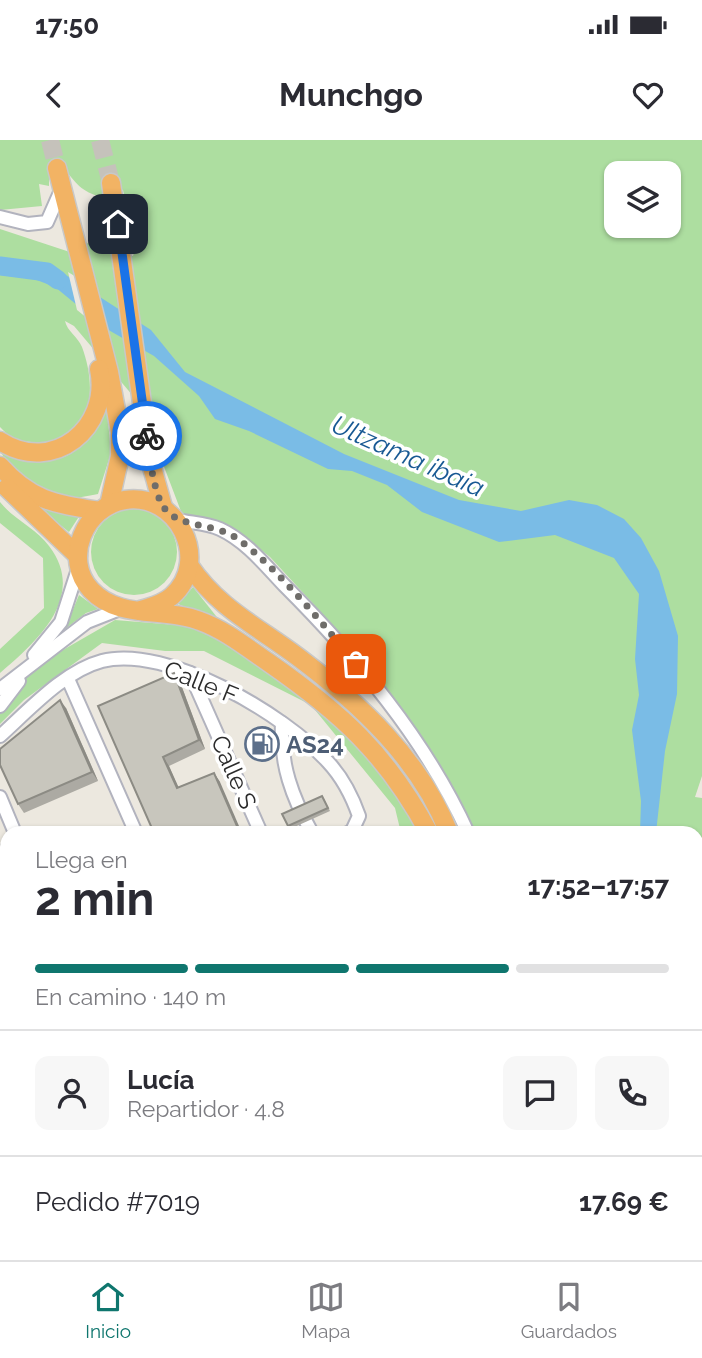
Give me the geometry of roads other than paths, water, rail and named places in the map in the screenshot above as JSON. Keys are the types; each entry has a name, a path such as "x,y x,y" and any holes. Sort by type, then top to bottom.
{"highway":[{"path":"57,168 69,215 72,241 120,432 120,456 104,508 83,532 78,561"},
{"path":"111,183 150,460 163,507"},
{"path":"0,441 21,451 43,453 63,448 78,440 97,412 104,374"},
{"path":"0,466 25,490 41,500 104,508 136,499 163,507 178,520 189,543 189,565 180,586 160,604 129,610"},
{"path":"0,480 78,561 88,588 105,603 129,610 178,614 203,622 233,637 323,700 351,726 396,777 425,826"},
{"path":"189,565 204,587 224,606 296,656 363,709 412,768 445,826"}],"street":[{"path":"0,217 28,224 47,222 62,187"},
{"path":"178,520 220,529 249,549 322,623 373,685 435,771 464,826"},
{"path":"189,543 200,531 220,529"},
{"path":"13,678 61,622 78,561"},
{"path":"0,689 87,622 129,610"},
{"path":"0,706 10,690 48,652"},
{"name":"Calle F","path":"0,736 68,679 93,664 128,657 190,673 236,693 282,723 329,763 350,792 359,817 354,826"},
{"name":"Calle S","path":"190,673 258,826"},
{"path":"68,679 133,826"},
{"path":"282,723 280,752 293,799 308,826"},
{"path":"0,797 12,826"}],"water":[{"path":"0,266 39,271 55,268 151,330 185,372 344,454 459,500 521,511 569,500 597,505 624,519 641,538 659,571 678,636 677,694 665,751 657,826 640,826 641,801 632,730 639,695 635,659 639,594 614,558 555,535 499,542 422,512 387,485 352,471 328,469 249,431 215,419 199,396 154,356 105,328 55,287 34,279 0,275"}],"waterway":[{"name":"Ultzama ibaia","path":"0,266 47,272 58,280"}],"tunnel":[{"path":"50,140 57,168"},
{"path":"100,140 111,183"}],"place":[{"name":"AS24","path":"262,744"}]}
